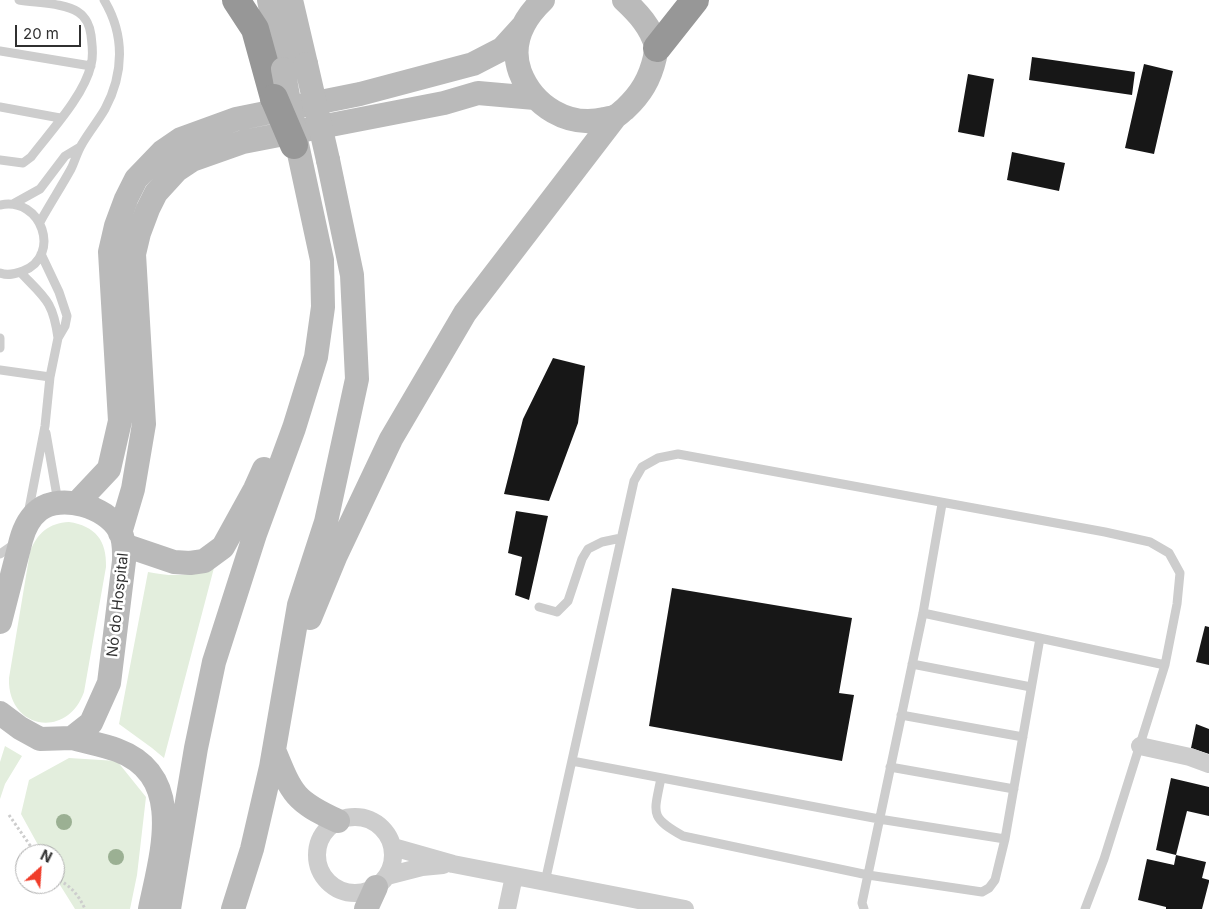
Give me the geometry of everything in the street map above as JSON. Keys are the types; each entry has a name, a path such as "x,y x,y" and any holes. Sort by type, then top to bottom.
{"highway":[{"path":"236,0 254,29 274,98 297,149"},
{"path":"656,48 695,0"}],"main road":[{"path":"233,909 252,849 271,767 300,605 326,522 357,379 352,275 328,160 295,66 269,0"},
{"path":"168,909 196,748 214,662 254,534 294,428 316,357 323,307 322,260 297,149 291,0"},
{"path":"0,622 23,534 40,510 67,503 109,469 120,422 110,252 116,226 136,179 162,152 181,139 236,119 360,94 473,64 502,50 522,27 530,12 543,0"},
{"path":"286,679 336,555 391,439 465,313 616,116 643,89 652,71 656,48 646,23 624,0"},
{"path":"522,27 517,46 518,65 524,83 536,98 564,118 583,122 598,121 616,116"},
{"path":"294,428 278,434 255,489 223,547 204,561 190,563 174,562 122,540 144,424 134,254 139,233 156,193 178,170 192,160 243,142 444,102 478,93 509,94 536,98"},
{"name":"Nó do Hospital","path":"67,503 95,509 111,520 122,540 124,561 109,683 91,723 72,738"},
{"path":"0,713 20,728 40,739 72,738 118,751 136,761 149,772 162,795 165,824 150,909"},
{"path":"274,749 287,783 297,798 315,810 338,821"},
{"path":"366,909 382,881"}],"street":[{"path":"1140,746 1190,757 1209,764"},
{"path":"382,881 393,862 393,847 388,834 378,824 366,818 352,817 338,821 327,829 319,843 317,859 322,874 333,886 347,892 362,892 382,881 422,867 454,864"},
{"path":"393,847 454,864 685,909"},
{"path":"507,909 514,876"}],"lane":[{"path":"0,160 23,163 31,158 78,94 91,66 93,50 90,31 84,17 68,8 19,0"},
{"path":"40,222 71,168 80,147 116,86 120,66 120,38 112,14 104,0"},
{"path":"0,50 91,66"},
{"path":"0,107 60,118"},
{"path":"13,204 40,189 66,156 80,147"},
{"path":"0,204 13,204 24,207 33,213 40,222 44,232 44,244 35,264 20,272 1,275"},
{"path":"41,254 68,316 58,338"},
{"path":"0,554 23,534 45,426 50,377 58,338 56,320 48,302 20,272"},
{"path":"0,338 0,348"},
{"path":"0,370 50,377"},
{"path":"45,426 67,503"},
{"path":"545,882 634,481 642,467 658,458 678,454 942,504 1105,532 1150,542 1169,553 1180,573 1177,604 1165,665 1104,859 1084,909"},
{"path":"864,909 862,903 912,664 942,504"},
{"path":"539,607 557,612 568,600 582,559 588,549 602,542 621,538"},
{"path":"922,613 1165,665"},
{"path":"661,778 654,810 657,818 665,826 683,836 868,874 982,892 989,888 995,880 1014,789 1040,638"},
{"path":"912,664 1031,687"},
{"path":"901,716 1023,737"},
{"path":"572,761 879,819 1004,840"},
{"path":"890,767 1014,789"}],"path":[{"path":"9,815 29,844"},
{"path":"65,883 79,895 86,909"}],"green space":[{"path":"69,522 86,527 98,536 104,549 106,567 84,692 76,707 65,717 52,722 39,722 27,717 17,708 11,695 9,678 30,552 36,539 45,530 55,524"},
{"path":"215,564 164,758 119,724 148,572 182,575 190,574"},
{"path":"5,746 22,756 5,784 0,799 0,762"},
{"path":"69,758 117,761 146,797 137,875 130,909 75,909 65,893 65,844 38,844 21,814 29,780"}],"building":[{"path":"1032,57 1135,72 1132,95 1029,80"},
{"path":"1144,64 1173,71 1154,154 1125,148"},
{"path":"968,74 994,79 984,137 958,132"},
{"path":"1012,152 1065,163 1059,191 1007,180"},
{"path":"553,358 585,366 578,423 549,501 504,494 523,419"},
{"path":"516,511 548,516 529,600 515,595 522,557 508,553"},
{"path":"672,588 852,618 839,693 854,695 842,761 649,726"},
{"path":"1205,626 1209,627 1209,665 1196,662"},
{"path":"1196,724 1209,729 1209,754 1191,748"},
{"path":"1171,778 1209,787 1209,816 1187,811 1176,855 1156,850"},
{"path":"1176,855 1206,862 1202,878 1209,880 1209,882 1202,909 1166,909 1166,907 1138,900 1147,859 1174,865"}]}
